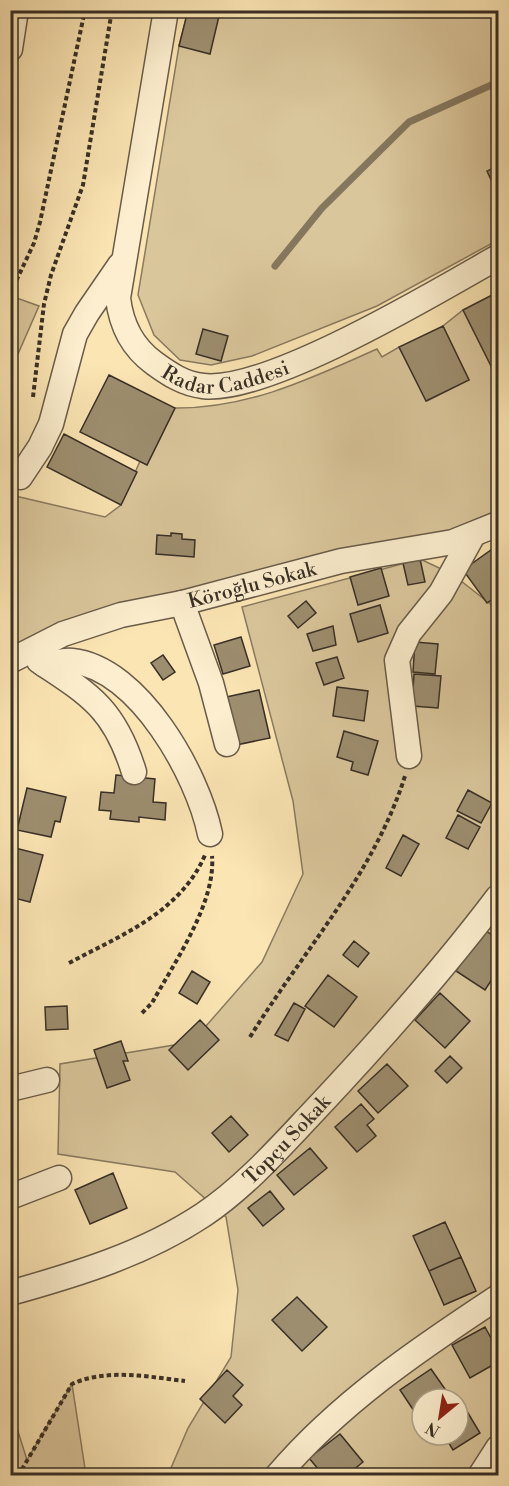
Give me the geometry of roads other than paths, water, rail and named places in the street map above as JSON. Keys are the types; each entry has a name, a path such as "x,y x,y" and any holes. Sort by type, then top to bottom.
{"street":[{"path":"10,49 16,10"},
{"name":"Radar Caddesi","path":"166,10 122,263 118,298 119,313 133,343 147,358 185,382 205,386 230,384 265,375 328,347 498,257"},
{"path":"20,477 40,447 51,424 75,334 122,263"},
{"name":"Köroğlu Sokak","path":"27,660 63,634 85,626 341,561 453,542 474,536 498,524"},
{"path":"409,756 397,660 409,633 441,593 474,536"},
{"path":"182,603 211,683 227,744"},
{"path":"27,660 81,689 97,701 112,720 126,747 134,772"},
{"path":"27,660 69,660 88,664 102,669 121,684 173,742 197,789 210,834"},
{"name":"Topçu Sokak","path":"10,1293 115,1261 174,1231 224,1200 294,1132 355,1067 470,934 498,897"},
{"path":"10,1089 47,1080"},
{"path":"10,1197 59,1178"},
{"path":"277,1476 321,1428 362,1394 418,1350 498,1297"},
{"path":"480,1476 498,1448"}],"waterway":[{"path":"275,266 322,208 409,122 498,82"}]}
